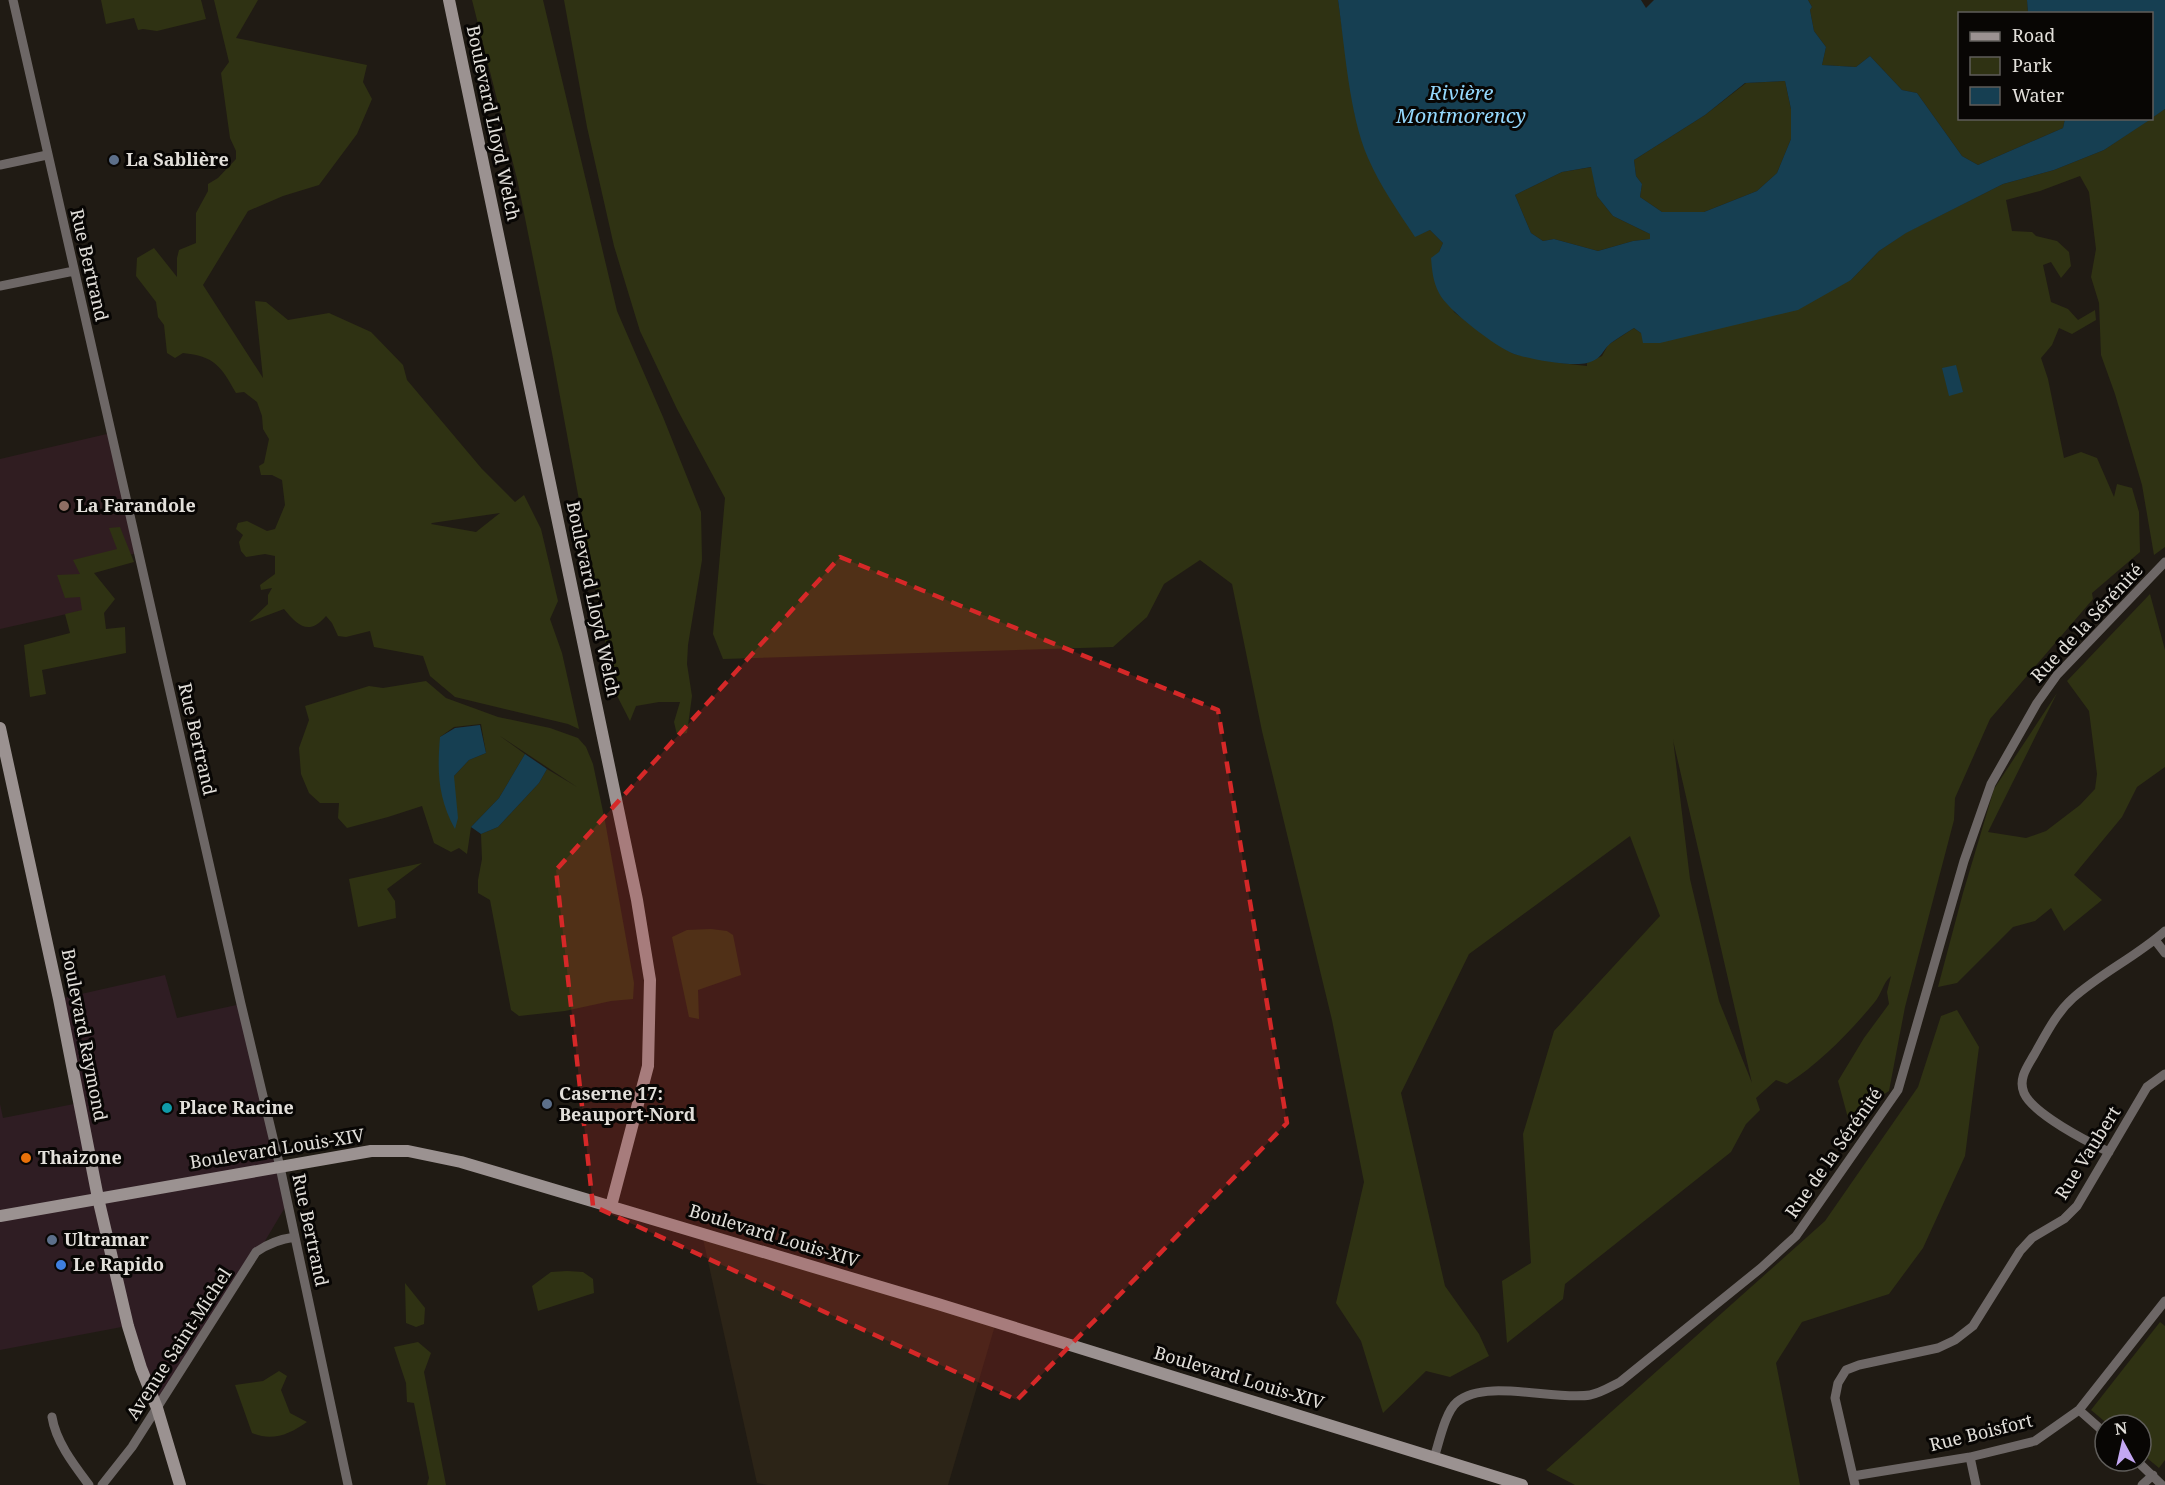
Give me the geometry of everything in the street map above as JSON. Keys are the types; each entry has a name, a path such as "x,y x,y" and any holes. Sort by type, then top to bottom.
{"main road":[{"name":"Boulevard Lloyd Welch","path":"449,0 635,889 650,981 648,1066 611,1206"},
{"name":"Boulevard Raymond","path":"0,728 59,999 98,1198 128,1326 157,1408 180,1485"},
{"name":"Boulevard Louis-XIV","path":"0,1215 371,1151 408,1151 461,1162 948,1307 1522,1485"}],"street":[{"name":"Rue Bertrand","path":"13,0 280,1167 348,1485"},
{"path":"0,165 47,155"},
{"path":"0,286 74,271"},
{"name":"Rue de la Sérénité","path":"1434,1458 1446,1418 1456,1402 1477,1393 1502,1391 1588,1395 1604,1391 1620,1382 1761,1268 1796,1236 1898,1090 1964,861 1991,784 2037,703 2057,675 2165,562"},
{"path":"2109,1152 2084,1140 2032,1105 2024,1093 2023,1073 2052,1025 2072,999 2165,931"},
{"path":"2155,940 2165,953"},
{"name":"Rue Vaubert","path":"1854,1480 1835,1398 1838,1383 1846,1370 1859,1365 1938,1348 1955,1340 1974,1326 2020,1251 2032,1239 2064,1219 2077,1206 2147,1087 2165,1074"},
{"name":"Avenue Saint-Michel","path":"102,1485 132,1447 256,1252 282,1239 295,1237"},
{"name":"Rue Boisfort","path":"1854,1480 2035,1441 2079,1410 2165,1301"},
{"path":"2079,1410 2093,1422"},
{"path":"52,1417 54,1428 72,1463 89,1485"},
{"path":"1970,1456 1976,1485"},
{"path":"2151,1473 2162,1485"},
{"path":"2142,1485 2153,1475"}],"highlighted area":[{"path":"840,557 1218,710 1287,1123 1017,1400 593,1206 556,870"}],"shaded area":[{"name":"La Farandole","path":"111,433 138,553 88,564 98,607 0,629 0,459"},
{"path":"165,975 177,1018 241,1004 287,1204 230,1300 157,1408 127,1326 0,1350 0,1104 3,1118 79,1103 59,999"},
{"path":"702,1234 996,1322 948,1485 768,1485 757,1483"}],"green space":[{"path":"101,0 201,0 206,19 157,31 138,30 134,18 106,24"},
{"path":"214,0 258,0 236,38 367,65 363,82 372,99 357,134 319,185 283,196 248,211 203,285 263,378 255,301 266,302 288,320 329,313 371,332 403,365 407,380 482,469 515,502 524,495 541,529 558,601 550,619 562,653 579,729 568,724 455,697 430,676 423,656 374,647 370,631 346,637 338,636 326,616 314,626 309,627 299,624 284,609 249,622 268,604 268,595 272,588 261,590 260,585 275,574 275,556 265,554 246,557 241,551 239,542 243,535 236,529 238,523 247,521 267,531 275,529 285,505 282,480 272,475 261,475 259,466 264,463 269,439 263,429 262,416 257,402 244,392 236,393 216,364 194,354 183,353 175,358 167,353 164,325 158,317 156,302 136,276 137,258 154,248 177,277 179,250 196,243 196,213 208,191 208,184 218,178 236,159 236,151 230,138 221,73 229,62","holes":["500,513 476,532 431,524"]},
{"path":"472,0 543,0 617,311 701,512 702,560 688,645 687,664 692,696 687,733 677,735 674,722 680,702 659,702 636,706 630,721 614,690 518,183"},
{"path":"564,0 1338,0 1355,115 1415,236 1430,230 1443,243 1439,252 1454,312 1514,354 1587,366 1587,363 1602,356 1608,345 1634,328 1641,333 1851,280 1879,251 1905,233 2003,184 2054,170 2104,150 2149,120 2153,120 2153,117 2165,109 2165,547 2154,555 2142,485 2101,355 2099,303 2091,277 2096,249 2089,192 2080,176 2040,191 2006,200 2012,231 2032,232 2036,236 2057,241 2069,252 2071,266 2061,278 2051,262 2043,265 2051,302 2068,309 2078,320 2095,310 2096,320 2072,334 2059,328 2052,345 2041,358 2048,379 2064,458 2081,452 2097,458 2114,497 2117,484 2132,488 2139,512 2140,552 2092,593 2093,599 1990,719 1955,798 1954,820 1905,1007 1889,1091 1848,1118 1838,1081 1864,1038 1889,1004 1887,992 1891,976 1874,1003 1822,1057 1787,1084 1776,1080 1756,1098 1760,1110 1746,1124 1731,1152 1565,1284 1563,1299 1507,1343 1502,1281 1531,1263 1523,1134 1554,1031 1660,916 1630,836 1469,954 1401,1093 1445,1286 1479,1334 1489,1356 1450,1377 1426,1371 1383,1413 1361,1341 1336,1303 1364,1182 1332,1020 1262,731 1232,584 1200,560 1164,584 1147,617 1113,647 723,659 713,634 725,498 677,409 640,331 614,246 587,127","holes":["1673,741 1752,1083 1719,1001 1690,879"]},
{"path":"1808,0 2027,0 2028,12 1958,12 1958,120 2065,120 2063,128 1978,165 1962,156 1917,93 1902,90 1870,56 1856,67 1822,65 1826,47 1814,31 1810,10 1812,7"},
{"path":"1785,81 1791,109 1791,139 1777,173 1757,191 1704,212 1662,212 1640,197 1642,184 1636,176 1634,160 1705,115 1746,83"},
{"path":"1592,167 1597,196 1613,216 1650,234 1651,239 1633,241 1598,251 1554,239 1543,241 1531,233 1515,195 1562,172"},
{"path":"120,527 134,562 94,573 115,599 104,613 106,629 125,627 126,653 42,670 46,694 30,697 24,645 70,633 65,614 82,610 80,597 65,598 57,575 80,574 73,560 117,549 109,528"},
{"path":"2150,594 2165,650 2165,767 2137,787 2122,817 2074,875 2102,900 2064,931 2051,908 2035,921 2013,927 1957,983 1938,987 1994,789 2057,693 1988,832 2026,838 2046,831 2080,805 2095,789 2097,774 2089,711 2067,681"},
{"path":"426,681 446,698 498,717 550,728 578,738 586,747 593,764 605,821 634,983 633,999 611,1001 565,1011 519,1016 511,1010 490,900 478,893 482,859 481,834 498,827 539,783 547,769 577,787 500,736 525,754 499,798 471,827 467,854 459,848 451,852 434,843 422,806 347,828 338,818 339,803 320,803 309,793 301,774 299,748 309,720 305,706 369,686 383,688","holes":["481,724 486,753 469,760 454,776 440,737 454,727"]},
{"path":"422,863 387,889 395,901 396,918 358,927 349,879"},
{"path":"687,930 727,931 733,935 741,975 698,990 699,1019 689,1017 672,937"},
{"path":"1957,1010 1979,1047 1965,1156 1923,1248 1889,1294 1802,1322 1776,1363 1800,1485 1575,1485 1546,1470 1825,1221 1918,1087 1941,1016"},
{"path":"551,1272 583,1272 593,1279 594,1293 538,1311 532,1286"},
{"path":"405,1283 425,1308 424,1324 416,1327 406,1323"},
{"path":"2160,1322 2165,1326 2165,1460 2159,1468 2153,1463 2153,1413 2095,1413 2091,1410"},
{"path":"418,1342 431,1353 424,1372 446,1485 427,1485 429,1478 414,1403 407,1402 406,1383 394,1347"},
{"path":"279,1371 287,1376 281,1390 290,1413 307,1422 281,1435 259,1436 252,1433 235,1385 263,1381"}],"water":[{"name":"Rivière Montmorency","path":"1338,0 1641,0 1646,8 1654,0 1808,0 1812,7 1810,10 1814,31 1826,47 1822,65 1856,67 1870,56 1902,90 1917,93 1962,156 1978,165 2063,128 2065,120 2149,120 2104,150 2054,170 2003,184 1906,233 1879,251 1851,280 1798,310 1660,343 1643,343 1641,333 1634,328 1611,343 1599,357 1592,361 1580,364 1561,363 1521,356 1506,350 1462,318 1439,293 1434,280 1431,258 1439,252 1443,243 1430,230 1415,237 1378,178 1368,158 1356,122","holes":["1785,81 1791,109 1791,139 1777,173 1757,191 1704,212 1662,212 1640,197 1642,184 1636,176 1634,160 1705,115 1745,83","1591,167 1597,196 1613,216 1650,234 1650,239 1633,241 1598,251 1554,239 1543,241 1531,233 1515,195 1562,172"]},
{"path":"2027,0 2165,0 2165,109 2153,117 2153,12 2028,12"},
{"path":"1956,365 1963,392 1949,396 1942,368"},
{"path":"480,725 486,753 469,760 454,776 458,818 455,829 445,806 440,784 440,737 455,728"},
{"path":"525,754 547,769 539,783 498,827 481,834 471,827 499,798"}],"place":[{"name":"La Sablière","path":"114,160"},
{"name":"La Farandole","path":"64,506"},
{"name":"Caserne 17: Beauport-Nord","path":"547,1104"},
{"name":"Place Racine","path":"167,1108"},
{"name":"Thaizone","path":"26,1158"},
{"name":"Ultramar","path":"52,1240"},
{"name":"Le Rapido","path":"61,1265"}]}
